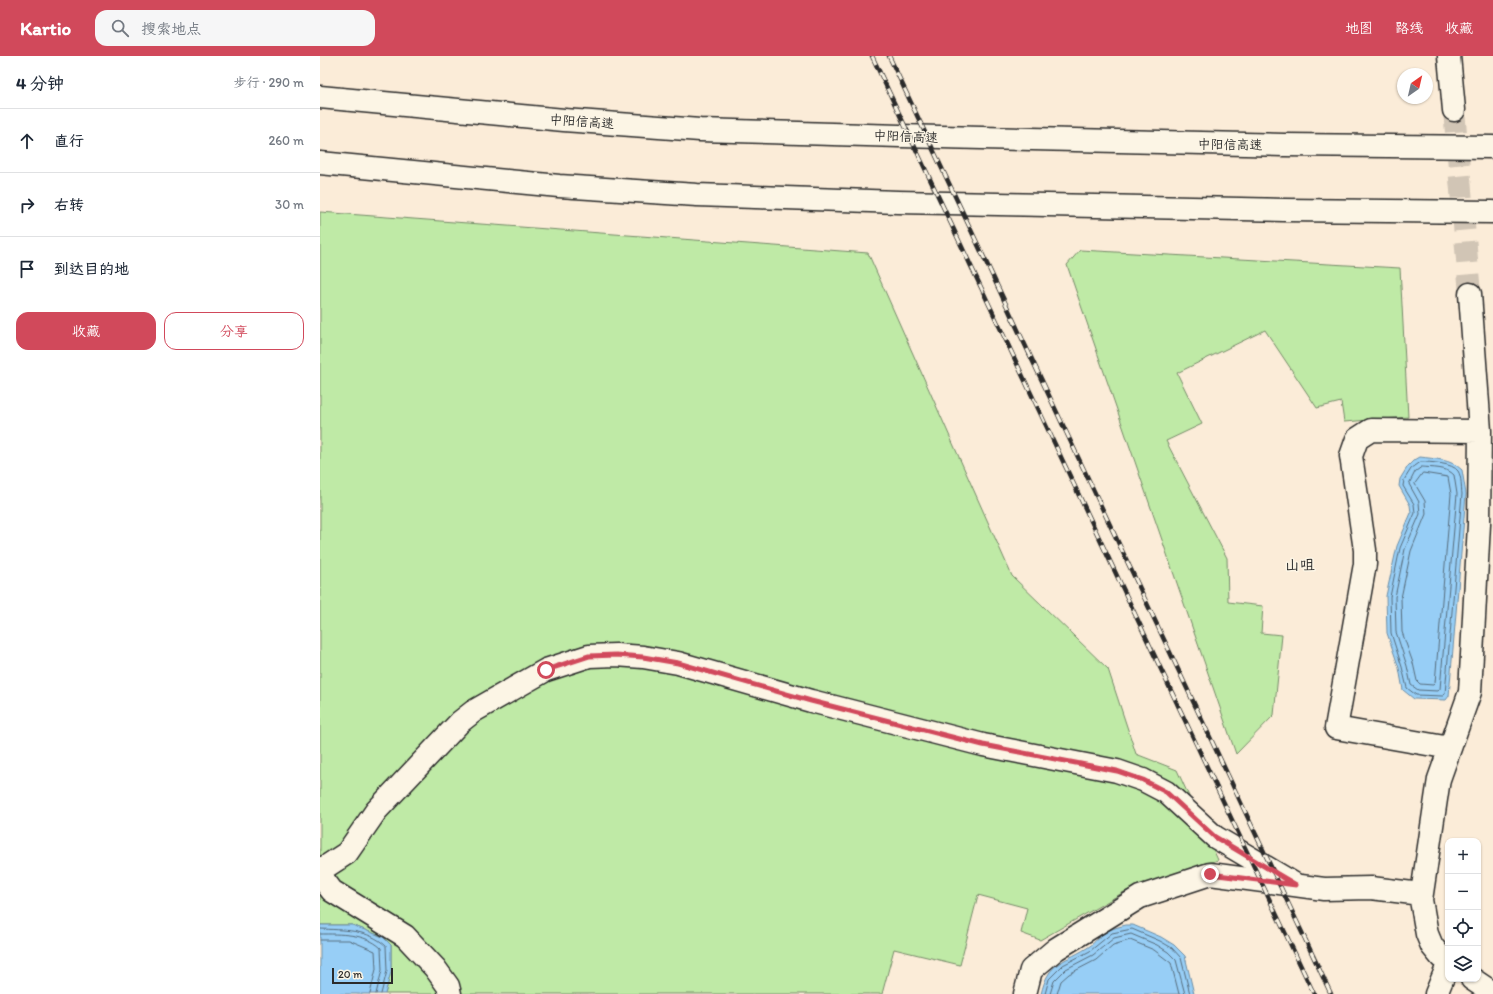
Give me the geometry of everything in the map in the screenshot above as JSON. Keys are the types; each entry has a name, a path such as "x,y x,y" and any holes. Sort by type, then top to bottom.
{"main road":[{"path":"1449,56 1454,110"},
{"name":"中阳信高速","path":"320,97 556,120 700,130 1276,145 1493,147"},
{"path":"320,163 559,186 698,195 898,202 1284,210 1493,212"},
{"path":"1445,960 1432,946 1427,934 1421,894 1439,779 1470,692 1479,524 1480,431 1470,294"},
{"path":"1450,748 1336,728 1365,564 1365,550 1351,456 1357,439 1371,430 1480,431"},
{"path":"320,868 324,868 347,854 376,811 460,722 474,711 546,670 589,656 616,655 643,657 678,663 811,701 983,745 1117,771 1166,792 1215,837 1296,885"},
{"path":"1025,994 1031,970 1051,953 1140,897 1210,874 1324,888 1371,888 1421,894"},
{"path":"320,875 332,890 405,936 435,968 448,986 450,994"},
{"path":"1436,994 1445,972"},
{"path":"1476,982 1493,994"}],"green space":[{"path":"320,212 868,253 1012,576 1108,669 1136,754 1177,770 1218,860 1124,892 1040,940 1021,933 1027,908 978,895 960,965 894,949 882,994 385,994 391,972 391,945 383,937 352,925 320,925"},
{"path":"1080,250 1400,268 1408,417 1344,422 1341,402 1317,408 1265,330 1177,373 1202,424 1166,441 1227,558 1228,602 1263,606 1261,633 1282,635 1274,715 1236,754 1067,265"}],"water":[{"path":"1420,457 1442,460 1458,466 1462,470 1466,494 1449,696 1446,700 1414,699 1403,690 1399,668 1387,633 1386,596 1397,546 1411,513 1410,505 1399,486 1400,479 1408,466"},
{"path":"320,925 352,925 383,937 391,945 391,972 385,994 320,994"},
{"path":"1126,925 1133,925 1161,937 1174,945 1185,956 1194,994 1041,994 1044,983 1052,969 1063,961 1089,947 1105,932"}],"tunnel":[{"path":"1454,110 1470,294"}],"railway":[{"path":"872,56 1314,994"},
{"path":"889,56 1331,994"}],"district":[{"name":"山咀","path":"1300,565"}],"route":[{"path":"546,670 589,656 616,655 643,657 678,663 811,701 983,745 1117,771 1143,780 1166,792 1215,837 1296,885 1210,874"}]}
